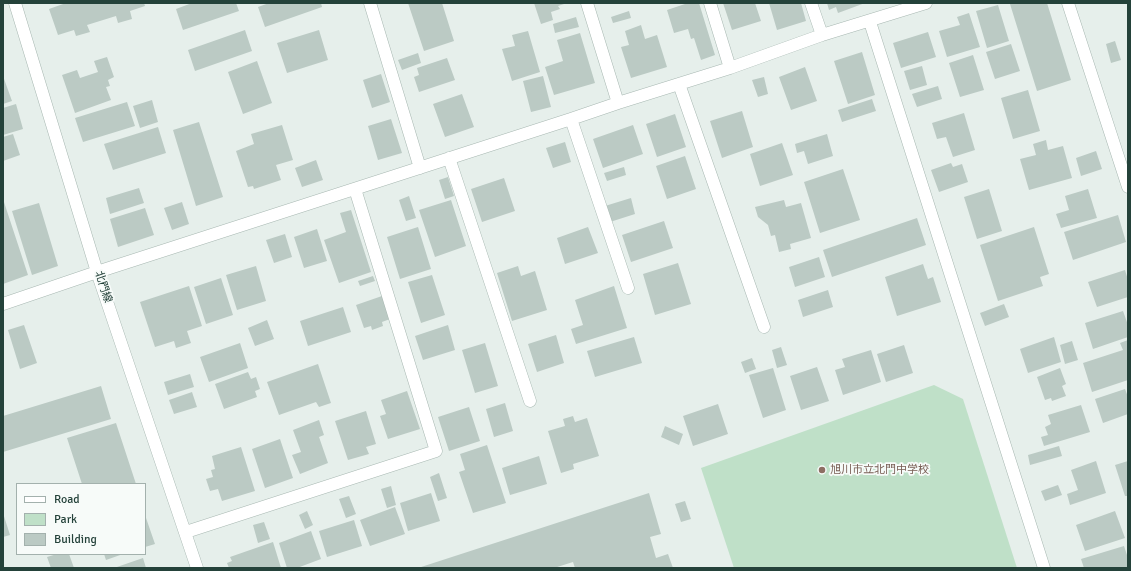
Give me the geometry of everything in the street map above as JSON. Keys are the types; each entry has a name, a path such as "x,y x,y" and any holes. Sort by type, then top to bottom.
{"street":[{"name":"北門線","path":"15,3 98,272 197,568"},
{"path":"370,3 420,168"},
{"path":"587,3 618,102"},
{"path":"710,3 730,68"},
{"path":"812,3 822,36"},
{"path":"3,304 571,119 618,102 730,68 822,36 926,3"},
{"path":"1068,3 1128,187"},
{"path":"870,22 1044,568"},
{"path":"679,84 764,327"},
{"path":"571,119 628,288"},
{"path":"449,158 530,401"},
{"path":"186,532 436,450 355,189"}],"green space":[{"name":"旭川市立北門中学校","path":"934,385 963,399 1017,568 734,568 701,468"}],"building":[{"path":"66,3 144,3 145,6 130,11 132,19 118,23 116,16 87,25 90,32 76,36 74,30 58,35 49,9"},
{"path":"192,3 236,3 239,11 183,30 176,9"},
{"path":"269,3 321,3 322,7 265,27 258,7"},
{"path":"408,3 442,3 454,41 424,51"},
{"path":"534,3 567,3 558,6 560,9 551,12 553,20 541,24"},
{"path":"688,3 699,3 715,55 701,60 694,38 691,39 688,29 674,33 667,10"},
{"path":"723,3 755,3 761,21 732,30"},
{"path":"769,3 801,3 806,21 777,30"},
{"path":"827,3 865,3 838,13 836,7 829,10"},
{"path":"1047,3 1071,80 1037,91 1010,4"},
{"path":"998,5 1009,41 987,48 976,11"},
{"path":"629,11 631,18 613,23 611,17"},
{"path":"969,13 980,47 947,57 939,31 960,25 957,17"},
{"path":"576,17 579,27 555,33 553,24"},
{"path":"641,25 645,39 657,35 667,67 631,78 621,47 629,45 625,31"},
{"path":"245,30 252,51 195,71 188,50"},
{"path":"319,30 328,60 287,73 277,43"},
{"path":"528,31 540,72 512,81 502,49 515,46 512,35"},
{"path":"928,32 936,57 901,68 893,43"},
{"path":"580,33 595,83 554,95 545,67 563,61 557,40"},
{"path":"1115,41 1121,60 1111,63 1106,44"},
{"path":"1011,44 1020,71 995,79 986,52"},
{"path":"862,52 875,95 848,104 834,61"},
{"path":"418,53 421,63 402,70 398,60"},
{"path":"973,55 984,90 960,97 949,63"},
{"path":"107,57 114,77 108,80 110,86 106,87 111,100 75,113 62,75 77,70 80,78 98,72 94,61"},
{"path":"447,58 455,80 419,92 414,77 419,75 417,68"},
{"path":"257,61 272,103 243,114 228,72"},
{"path":"922,66 927,85 910,90 904,71"},
{"path":"805,67 817,101 791,110 779,77"},
{"path":"381,74 390,102 372,108 363,80"},
{"path":"3,76 12,101 3,104"},
{"path":"543,76 551,107 531,112 523,81"},
{"path":"764,77 768,94 758,97 752,80"},
{"path":"938,86 942,99 917,107 912,94"},
{"path":"1028,90 1040,131 1013,139 1001,98"},
{"path":"462,94 474,127 445,137 433,104"},
{"path":"872,99 876,111 842,122 838,110"},
{"path":"152,100 158,122 140,128 133,106"},
{"path":"127,102 135,126 83,142 75,118"},
{"path":"16,104 23,129 3,135 3,108"},
{"path":"742,111 753,147 722,158 710,121"},
{"path":"964,113 975,150 953,157 946,137 937,139 932,123"},
{"path":"675,114 686,147 657,157 646,124"},
{"path":"391,119 402,153 378,160 368,126"},
{"path":"199,122 223,197 196,206 173,130"},
{"path":"282,125 293,160 276,165 281,180 254,189 253,186 248,187 236,151 254,144 251,134"},
{"path":"633,125 643,154 603,168 593,139"},
{"path":"158,127 166,153 113,170 104,144"},
{"path":"13,134 20,155 3,161 3,137"},
{"path":"827,134 833,156 808,164 804,151 797,153 795,144"},
{"path":"1046,140 1048,150 1063,146 1072,178 1029,190 1020,159 1036,155 1033,144"},
{"path":"565,142 571,162 553,168 546,148"},
{"path":"782,143 793,175 760,186 750,154"},
{"path":"1096,151 1102,169 1081,176 1076,158"},
{"path":"685,156 696,189 667,199 656,166"},
{"path":"316,160 323,180 302,187 295,168"},
{"path":"951,163 953,167 962,164 968,182 939,192 931,170"},
{"path":"624,167 626,175 607,181 604,173"},
{"path":"843,169 860,220 820,233 804,182"},
{"path":"448,177 454,196 445,199 439,180"},
{"path":"504,178 515,211 482,222 471,189"},
{"path":"139,188 144,203 110,214 106,198"},
{"path":"989,189 1002,231 977,239 964,197"},
{"path":"1088,189 1097,218 1061,228 1056,214 1069,210 1065,196"},
{"path":"409,196 416,218 406,221 399,200"},
{"path":"631,198 635,214 610,222 605,206"},
{"path":"3,199 28,275 3,284"},
{"path":"451,200 466,246 435,257 419,210"},
{"path":"784,200 786,207 801,203 811,238 790,244 791,249 779,252 775,235 771,236 768,225 758,217 755,207"},
{"path":"182,202 189,224 172,230 164,208"},
{"path":"39,203 58,266 32,275 12,211"},
{"path":"145,208 154,235 118,247 110,219"},
{"path":"351,210 371,272 339,283 324,240 346,232 340,213"},
{"path":"1118,215 1126,242 1073,260 1064,232"},
{"path":"917,218 926,245 832,277 823,250"},
{"path":"664,221 673,248 631,262 622,235"},
{"path":"418,227 431,269 400,279 387,237"},
{"path":"588,227 598,253 565,264 557,238"},
{"path":"1034,227 1049,274 1040,277 1043,286 998,301 980,245"},
{"path":"317,229 327,261 304,268 294,237"},
{"path":"285,234 292,257 274,263 266,240"},
{"path":"819,257 825,277 795,287 789,267"},
{"path":"678,263 691,304 655,315 643,274"},
{"path":"923,264 928,279 933,277 941,302 897,316 885,277"},
{"path":"256,266 266,301 237,310 226,275"},
{"path":"518,266 521,276 535,271 547,310 512,321 497,273"},
{"path":"1125,270 1128,280 1128,297 1097,307 1088,282"},
{"path":"432,275 445,315 421,323 408,282"},
{"path":"373,276 375,281 360,286 358,281"},
{"path":"221,278 233,315 206,324 194,287"},
{"path":"189,286 202,326 187,331 191,343 176,348 174,341 155,347 140,302"},
{"path":"614,286 627,328 576,344 571,329 583,325 575,300"},
{"path":"828,290 833,307 803,317 798,300"},
{"path":"382,296 390,319 382,322 383,326 372,330 371,326 364,328 356,305"},
{"path":"1004,304 1009,317 985,326 980,313"},
{"path":"343,307 351,332 308,346 300,321"},
{"path":"1123,311 1128,325 1128,337 1093,349 1085,323"},
{"path":"267,320 274,339 255,346 248,328"},
{"path":"24,325 37,363 20,369 8,330"},
{"path":"448,325 455,350 423,360 415,336"},
{"path":"556,335 564,363 537,372 528,344"},
{"path":"634,337 642,363 595,377 587,351"},
{"path":"1054,337 1061,362 1028,373 1020,349"},
{"path":"1128,340 1128,380 1092,392 1083,363 1123,350 1120,343"},
{"path":"1072,341 1078,360 1065,364 1060,345"},
{"path":"240,343 248,368 209,382 200,357"},
{"path":"485,343 498,386 475,393 462,350"},
{"path":"904,345 913,373 886,382 877,354"},
{"path":"781,347 787,365 777,368 772,350"},
{"path":"871,350 881,382 843,395 835,370 845,367 842,359"},
{"path":"752,358 756,369 745,373 741,362"},
{"path":"318,364 331,403 319,407 316,402 279,415 267,382"},
{"path":"817,367 829,401 801,410 790,376"},
{"path":"773,368 786,410 763,418 749,375"},
{"path":"1060,368 1066,384 1062,386 1066,396 1052,401 1051,398 1045,400 1037,377"},
{"path":"248,372 251,379 256,377 260,389 255,391 257,397 224,409 215,384"},
{"path":"190,374 194,387 168,395 164,382"},
{"path":"101,386 111,419 3,452 3,416"},
{"path":"1125,389 1128,397 1128,414 1103,423 1095,399"},
{"path":"407,391 420,429 388,439 380,416 386,414 381,400"},
{"path":"192,392 197,407 174,414 169,400"},
{"path":"505,403 513,431 494,437 486,409"},
{"path":"718,404 728,434 693,446 683,416"},
{"path":"1081,405 1090,432 1044,446 1041,437 1048,435 1045,427 1051,424 1048,415"},
{"path":"469,407 480,441 449,451 438,417"},
{"path":"366,411 376,444 366,447 369,454 348,460 335,421"},
{"path":"573,416 575,422 587,418 599,456 573,464 574,469 561,473 548,431 565,426 563,419"},
{"path":"319,420 324,435 319,437 328,463 300,474 292,455 301,452 293,430"},
{"path":"116,423 136,483 82,483 67,438"},
{"path":"665,426 683,434 679,445 661,437"},
{"path":"280,439 293,478 265,488 252,449"},
{"path":"487,445 506,503 473,513 459,472 465,470 460,454"},
{"path":"1059,446 1062,456 1030,465 1028,455"},
{"path":"241,447 255,491 222,501 218,489 210,491 206,479 213,477 211,470 215,469 212,456"},
{"path":"539,456 547,484 510,495 502,468"},
{"path":"1096,461 1106,493 1070,505 1067,494 1078,490 1071,470"},
{"path":"1128,461 1128,496 1125,496 1115,465"},
{"path":"439,473 447,498 438,501 430,477"},
{"path":"1058,485 1062,495 1045,501 1041,491"},
{"path":"391,486 396,505 387,508 381,489"},
{"path":"431,493 440,521 408,531 400,503"},
{"path":"649,493 661,534 650,537 656,558 668,554 673,568 575,568 573,562 554,568 418,568"},
{"path":"349,496 356,514 346,518 339,499"},
{"path":"685,501 691,519 681,522 675,504"},
{"path":"395,507 405,534 370,546 360,520"},
{"path":"307,511 313,525 305,529 299,515"},
{"path":"1115,511 1125,538 1085,551 1076,525"},
{"path":"3,513 10,535 3,537"},
{"path":"146,518 155,544 146,547"},
{"path":"354,520 362,546 327,557 319,531"},
{"path":"264,522 270,539 258,543 253,525"},
{"path":"311,531 321,559 297,568 287,568 279,543"},
{"path":"273,542 281,568 229,568 227,563 232,561 230,557"},
{"path":"1124,546 1128,558 1128,568 1084,568 1081,559"},
{"path":"54,555 69,555 74,568 51,568 47,557"},
{"path":"104,555 120,555 106,560"},
{"path":"143,558 146,568 114,568"}],"place":[{"name":"旭川市立北門中学校","path":"822,470"}]}
